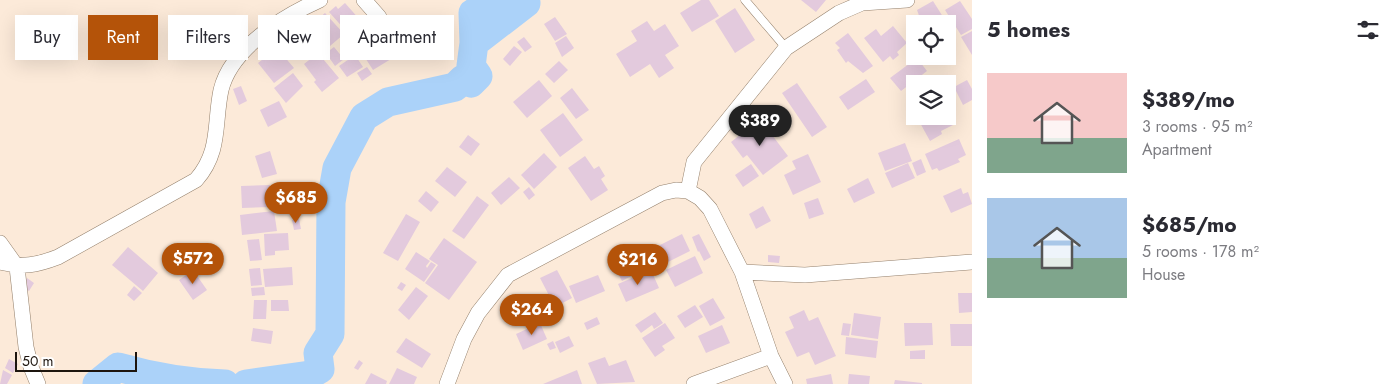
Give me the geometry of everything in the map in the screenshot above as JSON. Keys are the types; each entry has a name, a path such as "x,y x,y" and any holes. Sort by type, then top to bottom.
{"street":[{"path":"0,262 17,267 36,266 58,257 196,180 206,169 213,154 221,89 227,73 254,41 294,12 320,0"},
{"path":"364,0 377,15"},
{"path":"688,191 694,162 786,48 839,13 862,3 907,0"},
{"path":"447,384 464,339 478,313 508,275 662,193 676,190 688,191 700,198 710,210 742,272 771,356 786,384"},
{"path":"0,243 17,267 26,347 38,384"},
{"path":"742,272 805,275 972,262"},
{"path":"694,384 771,356"}],"lane":[{"path":"745,0 786,48"}],"building":[{"path":"701,0 709,0 719,16 692,32 680,13"},
{"path":"801,0 826,0 816,12"},
{"path":"933,1 942,15 919,15 917,10"},
{"path":"960,1 972,19 972,29 961,35 956,27 956,15 948,15 945,10"},
{"path":"345,3 356,15 340,15 340,24 329,12 336,6 338,9"},
{"path":"735,8 755,40 735,53 715,21"},
{"path":"555,17 567,34 555,41 544,24"},
{"path":"330,19 340,30 340,37 330,46"},
{"path":"647,21 654,31 665,24 679,46 665,55 674,68 659,78 650,64 630,77 616,54 637,41 631,31"},
{"path":"893,26 906,42 897,52 899,55 893,60 890,56 883,62 864,38 876,29 881,36"},
{"path":"972,31 972,55 961,37"},
{"path":"848,33 873,66 863,73 848,61 846,63 837,50 840,48 835,43"},
{"path":"566,36 574,48 562,57 555,43"},
{"path":"524,37 532,47 525,52 517,42"},
{"path":"514,46 522,52 510,66 503,59"},
{"path":"334,47 340,54 340,60 343,60 335,66 330,59 330,50"},
{"path":"262,60 287,60 294,68 274,83 258,63"},
{"path":"309,60 324,60 339,78 322,92 304,64"},
{"path":"348,60 358,60 363,67 347,77 339,66"},
{"path":"367,60 389,60 373,70"},
{"path":"559,61 568,70 554,83 545,74"},
{"path":"908,65 922,65 927,71 922,75 906,75 906,87 901,91 890,78"},
{"path":"367,67 372,74 362,81 357,73"},
{"path":"293,73 303,86 286,103 274,88"},
{"path":"866,79 875,92 848,110 839,97"},
{"path":"539,80 552,96 527,118 513,102"},
{"path":"967,80 972,89 972,100 963,105 956,91 956,86"},
{"path":"797,83 827,127 812,137 782,93"},
{"path":"241,86 247,101 239,105 233,89"},
{"path":"572,88 589,110 576,119 560,98"},
{"path":"279,101 287,117 268,127 260,110"},
{"path":"563,113 583,140 560,157 540,130"},
{"path":"760,119 788,156 763,175 747,155 743,158 731,142"},
{"path":"921,125 953,125 941,131 942,134 930,141"},
{"path":"468,135 480,144 471,156 459,147"},
{"path":"959,139 966,155 958,159 960,162 939,171 937,168 932,170 925,154"},
{"path":"905,143 912,161 885,171 878,153"},
{"path":"270,151 277,174 262,178 255,156"},
{"path":"544,153 557,167 534,189 521,175"},
{"path":"808,154 821,182 793,195 784,175 796,169 792,161"},
{"path":"585,156 594,169 599,166 605,176 601,179 608,190 591,201 568,168"},
{"path":"921,159 926,172 917,176 912,163"},
{"path":"908,163 915,178 892,188 885,173"},
{"path":"751,164 759,176 743,187 735,175"},
{"path":"447,167 467,182 455,197 435,181"},
{"path":"509,177 520,188 501,205 491,193"},
{"path":"868,178 875,193 854,203 847,189"},
{"path":"270,185 271,207 242,208 241,186"},
{"path":"529,187 535,195 529,200 523,192"},
{"path":"961,188 963,194 968,192 972,204 951,213 943,196"},
{"path":"426,191 439,202 431,212 418,201"},
{"path":"477,196 489,205 464,239 452,231"},
{"path":"818,198 824,214 809,219 804,203"},
{"path":"763,206 771,221 756,229 749,214"},
{"path":"274,211 277,231 242,235 240,215"},
{"path":"406,214 420,222 398,261 383,253"},
{"path":"299,219 301,229 294,230 292,220"},
{"path":"288,233 289,250 275,251 275,255 265,256 264,234"},
{"path":"682,234 690,251 666,263 658,246"},
{"path":"699,234 711,257 704,261 692,237"},
{"path":"444,238 477,262 449,300 425,283 438,265 429,259"},
{"path":"259,239 262,260 250,261 247,240"},
{"path":"128,247 158,273 143,291 112,265"},
{"path":"416,252 430,261 426,266 427,268 431,262 436,265 424,282 405,269"},
{"path":"639,255 646,268 622,281 615,268"},
{"path":"768,255 780,256 779,263 768,262"},
{"path":"695,256 703,273 675,287 666,270"},
{"path":"292,267 293,285 265,287 263,269"},
{"path":"260,268 262,285 251,286 249,269"},
{"path":"193,270 207,290 193,300 179,280"},
{"path":"557,270 572,298 555,307 540,278"},
{"path":"651,270 659,288 626,302 618,284"},
{"path":"598,275 605,291 576,303 569,286"},
{"path":"27,278 34,283 29,291 22,287"},
{"path":"401,282 406,285 402,291 397,288"},
{"path":"134,286 142,293 134,301 127,295"},
{"path":"264,287 265,295 252,296 251,288"},
{"path":"416,287 428,296 409,320 398,310"},
{"path":"958,293 972,293 972,312 959,313"},
{"path":"544,298 551,314 531,323 523,308"},
{"path":"713,298 725,318 710,326 699,306"},
{"path":"254,300 267,300 266,319 253,319"},
{"path":"271,300 288,300 289,311 271,311"},
{"path":"695,305 703,317 685,328 677,316"},
{"path":"804,310 809,321 818,317 836,356 815,365 809,352 797,357 785,332 794,328 789,317"},
{"path":"655,312 663,323 654,329 652,325 641,333 635,325"},
{"path":"854,313 881,317 878,339 851,335"},
{"path":"597,317 600,324 587,330 584,323"},
{"path":"540,323 547,339 523,350 516,334"},
{"path":"665,323 675,338 662,346 665,350 655,357 642,338"},
{"path":"843,323 851,324 849,336 841,335"},
{"path":"904,323 932,323 933,345 905,346"},
{"path":"950,324 972,324 972,346 951,346"},
{"path":"722,325 730,343 706,353 698,336"},
{"path":"253,328 273,331 271,344 251,341"},
{"path":"569,336 574,346 560,353 555,342"},
{"path":"846,337 878,341 876,358 845,354"},
{"path":"406,338 431,354 422,368 396,352"},
{"path":"553,341 556,348 550,350 547,344"},
{"path":"925,350 925,359 910,359 910,351"},
{"path":"605,357 609,366 626,360 635,382 597,384 588,363"},
{"path":"9,359 18,364 13,373 5,368"},
{"path":"359,360 363,363 358,370 354,368"},
{"path":"397,368 417,377 414,384 389,384"},
{"path":"3,370 12,375 7,384 0,384"},
{"path":"577,370 582,384 543,384"},
{"path":"371,373 387,381 386,384 365,384"},
{"path":"831,374 833,384 807,384 806,379"},
{"path":"849,374 870,376 869,384 848,384"},
{"path":"895,380 922,383 922,384 894,384"}],"waterway":[{"path":"246,384 310,375 320,369 318,353 330,334 331,202 337,168 364,117 388,102 455,87 462,80 471,83 478,76 471,66 474,43 473,13 498,0"},
{"path":"474,43 526,3"},
{"path":"97,384 118,367 171,379 225,384"}]}
